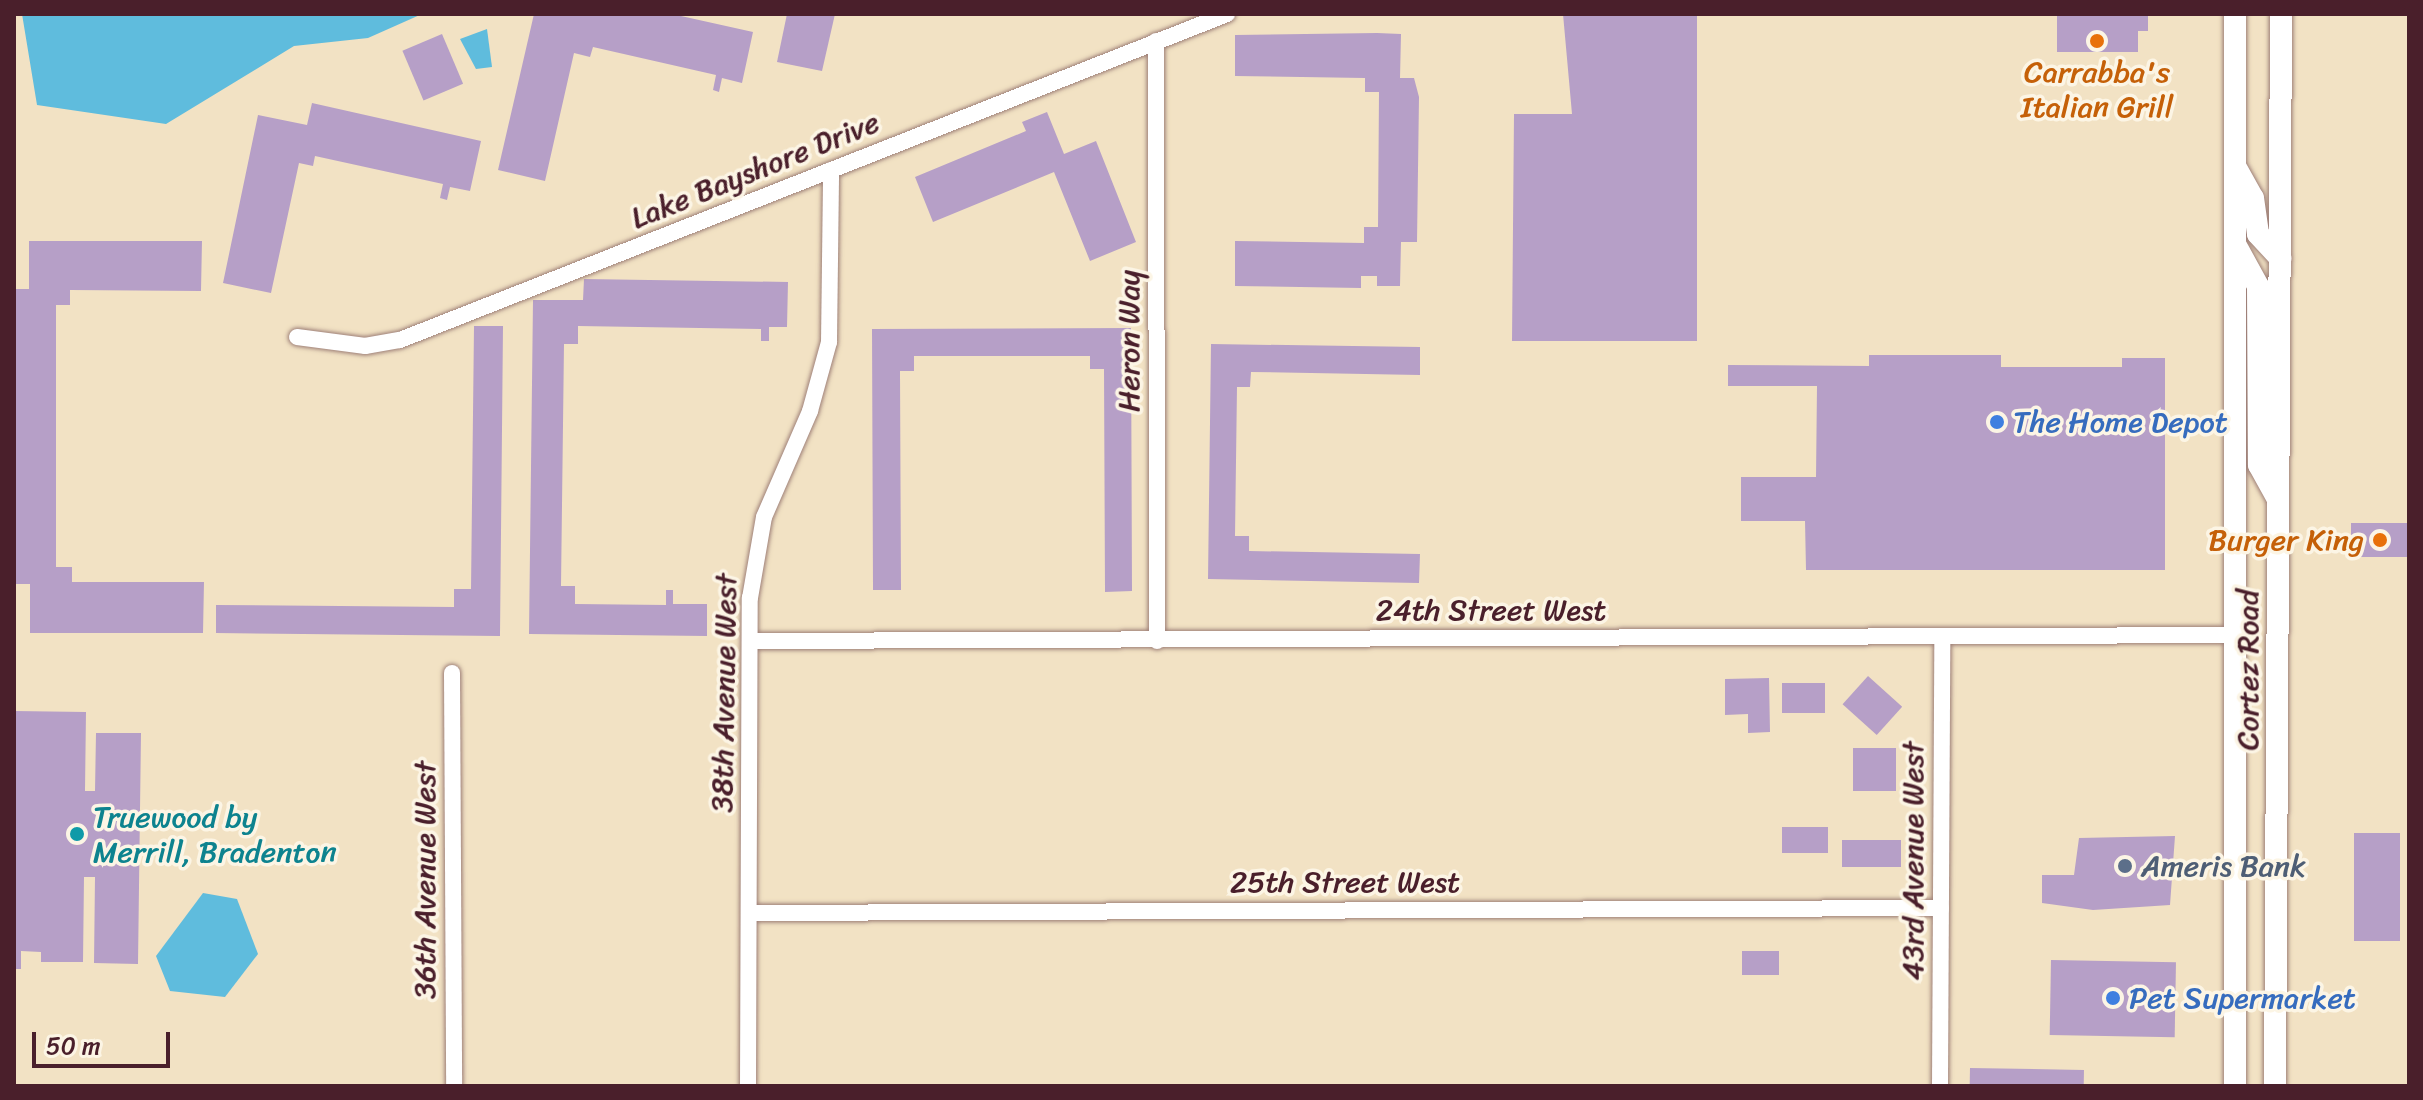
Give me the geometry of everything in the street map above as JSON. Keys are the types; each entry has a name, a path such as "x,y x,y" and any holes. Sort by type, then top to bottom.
{"main road":[{"name":"Cortez Road","path":"2235,14 2235,1086"},
{"name":"Cortez Road","path":"2275,1086 2281,14"},
{"path":"2234,165 2253,198 2258,234 2280,258"},
{"path":"2234,243 2258,286 2259,465 2279,501"}],"street":[{"name":"Lake Bayshore Drive","path":"297,337 365,346 400,340 1227,14"},
{"name":"Heron Way","path":"1156,41 1157,641"},
{"name":"38th Avenue West","path":"748,1086 750,641 764,517 810,411 829,342 831,170"},
{"name":"24th Street West","path":"750,641 2233,635"},
{"name":"43rd Avenue West","path":"1940,1086 1942,637"},
{"name":"36th Avenue West","path":"452,673 454,1086"},
{"name":"25th Street West","path":"749,913 1941,908"}],"water":[{"path":"22,14 422,14 368,38 294,46 166,124 37,105"},
{"path":"487,29 492,67 476,69 460,39"},
{"path":"203,893 237,899 258,954 225,997 170,991 156,956"}],"building":[{"path":"534,14 672,14 753,32 742,83 722,78 719,92 713,90 716,75 593,47 590,57 574,53 545,181 498,170"},
{"path":"787,14 835,14 822,71 777,62"},
{"path":"1563,14 1697,14 1697,341 1512,341 1514,114 1572,114"},
{"name":"Carrabba's Italian Grill","path":"2057,14 2148,14 2148,31 2138,31 2138,52 2057,52"},
{"path":"442,34 463,84 424,101 402,51"},
{"path":"1401,34 1400,78 1414,78 1419,97 1417,242 1401,242 1400,286 1377,286 1377,276 1361,276 1361,288 1235,286 1235,241 1364,243 1364,227 1378,227 1379,92 1365,92 1365,78 1235,76 1235,35"},
{"path":"312,103 481,141 470,191 450,187 447,200 440,198 443,184 315,156 313,166 299,163 271,293 223,283 258,115 307,125"},
{"path":"1047,112 1064,154 1096,141 1136,242 1090,261 1054,172 933,222 915,177 1026,131 1022,122"},
{"path":"29,241 202,241 201,291 70,290 70,305 56,305 56,567 72,567 72,582 204,582 203,633 30,633 30,584 14,584 14,289 29,289"},
{"path":"584,279 788,282 787,327 769,327 769,341 761,341 761,329 578,326 578,344 564,344 561,586 575,586 575,604 666,605 666,590 673,590 673,604 707,604 707,636 529,634 533,300 583,300"},
{"path":"474,326 503,326 500,636 216,633 216,605 454,607 454,589 471,589"},
{"path":"1131,328 1132,591 1105,592 1104,369 1090,369 1090,356 914,356 914,371 900,371 901,590 873,590 872,329"},
{"path":"1211,344 1420,347 1420,375 1251,372 1250,387 1237,387 1235,536 1249,536 1249,551 1420,554 1419,583 1208,579"},
{"name":"The Home Depot","path":"1869,355 2001,355 2001,367 2122,367 2122,358 2165,358 2165,570 1806,570 1805,521 1741,521 1741,477 1816,477 1817,386 1728,386 1728,365 1869,366"},
{"name":"Burger King","path":"2351,523 2409,523 2409,557 2351,557"},
{"path":"1868,676 1902,707 1877,735 1843,704"},
{"path":"1769,678 1770,732 1748,733 1748,714 1725,715 1725,679"},
{"path":"1782,683 1825,683 1825,713 1782,713"},
{"name":"Truewood by Merrill, Bradenton","path":"14,711 86,712 85,791 95,791 96,733 141,733 138,964 94,963 95,877 84,877 83,962 41,962 41,952 21,951 21,969 14,969"},
{"path":"1853,748 1896,748 1896,791 1853,791"},
{"path":"1782,827 1828,827 1828,853 1782,853"},
{"path":"2354,833 2400,833 2400,941 2354,941"},
{"name":"Ameris Bank","path":"2175,836 2170,905 2093,910 2042,903 2042,875 2074,875 2079,838"},
{"path":"1842,840 1901,840 1901,867 1842,867"},
{"path":"1742,951 1779,951 1779,975 1742,975"},
{"name":"Pet Supermarket","path":"2051,960 2176,962 2175,1037 2050,1035"},
{"path":"1970,1068 2084,1070 2084,1086 1970,1086"}],"place":[{"name":"Carrabba's Italian Grill","path":"2097,41"},
{"name":"The Home Depot","path":"1997,422"},
{"name":"Burger King","path":"2380,540"},
{"name":"Truewood by Merrill, Bradenton","path":"77,834"},
{"name":"Ameris Bank","path":"2125,866"},
{"name":"Pet Supermarket","path":"2113,998"}]}
